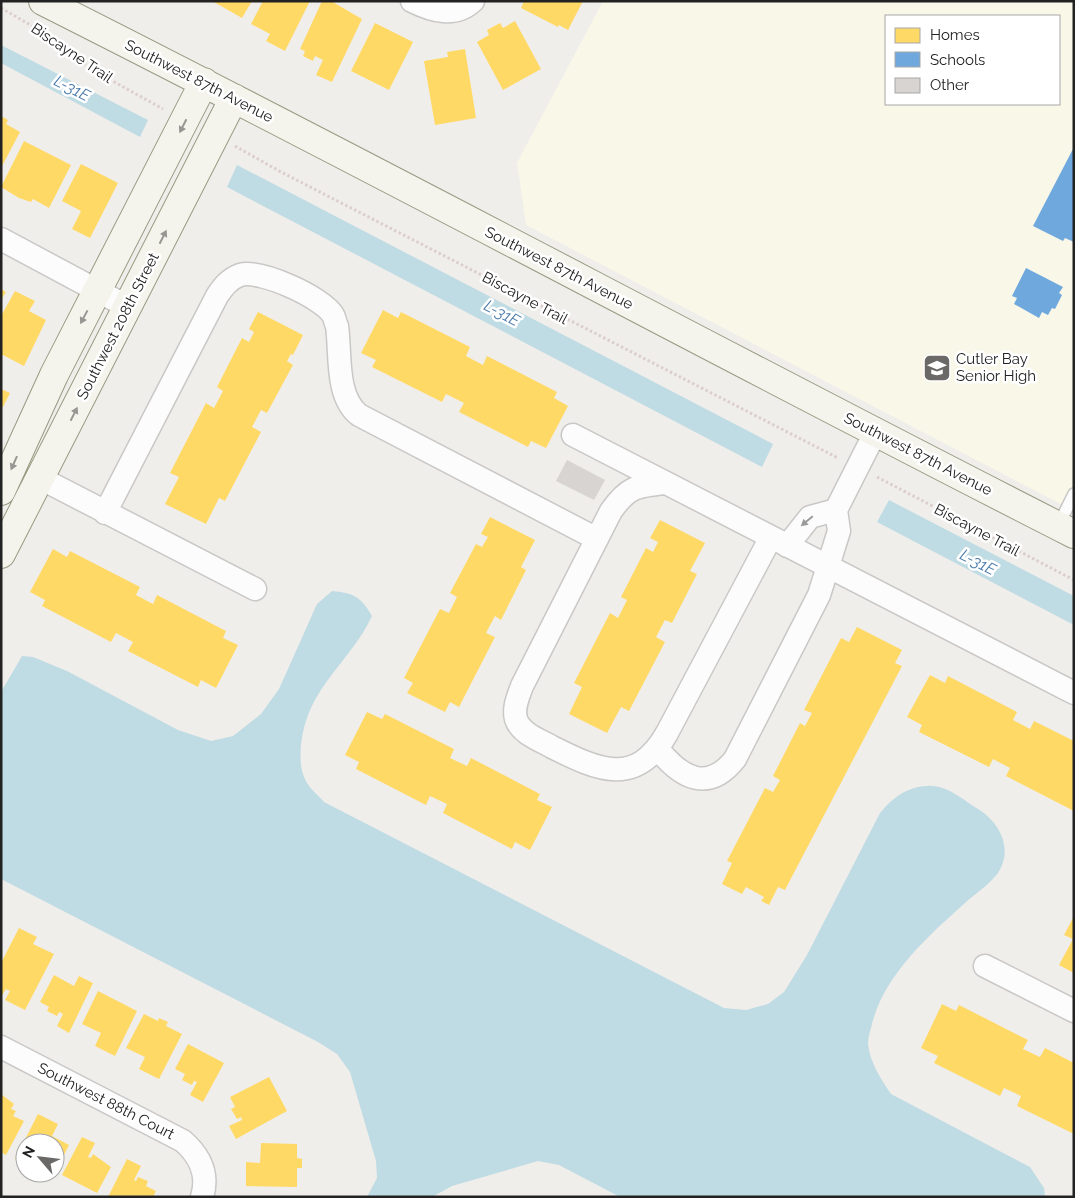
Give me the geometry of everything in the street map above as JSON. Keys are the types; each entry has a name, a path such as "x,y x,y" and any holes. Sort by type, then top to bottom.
{"street":[{"name":"Southwest 87th Avenue","path":"43,1 204,82 875,433 1066,530"},
{"path":"412,1 443,12 469,4"},
{"path":"1,491 54,375 204,82"},
{"name":"Southwest 208th Street","path":"1,554 234,98"},
{"path":"1,239 128,307"},
{"path":"104,513 217,296 230,281 238,276 249,273 261,274 284,283 323,306 333,315 337,326 347,399 353,410 359,415 596,539"},
{"path":"658,748 678,771 692,778 708,778 728,768 736,759 819,595 839,531 836,510 875,433"},
{"path":"574,435 1074,693"},
{"path":"40,478 104,513 255,589"},
{"path":"664,483 640,486 627,491 611,511 516,699 517,721 521,728 585,763 603,769 632,768 648,759 658,748 779,542 810,517 836,510"},
{"path":"986,966 1074,1011"},
{"name":"Southwest 88th Court","path":"1,1047 178,1138 192,1150 202,1165 204,1181 202,1197"}],"lane":[{"path":"1066,530 1074,494"}],"path":[{"name":"Biscayne Trail","path":"1,8 53,38 91,69 170,111"},
{"name":"Biscayne Trail","path":"231,143 281,172 828,453"},
{"name":"Biscayne Trail","path":"880,479 1074,580"}],"shaded area":[{"name":"Cutler Bay Senior High","path":"603,1 1074,1 1074,511 526,225 517,163"}],"water":[{"name":"L-31E","path":"1,45 148,120 140,137 1,63"},
{"name":"L-31E","path":"237,165 773,444 762,467 227,187"},
{"name":"L-31E","path":"889,500 1074,596 1074,625 877,522"},
{"path":"332,591 356,597 364,604 372,616 363,633 320,691 305,725 301,745 301,767 306,782 313,791 324,802 724,1008 746,1010 768,1004 784,992 807,955 880,813 900,794 919,787 941,787 954,793 986,814 1002,836 1005,854 1003,864 987,885 921,944 896,975 877,1009 869,1037 869,1050 876,1070 891,1094 1030,1167 1044,1188 1045,1197 620,1197 559,1165 538,1161 452,1186 432,1197 367,1197 377,1178 376,1161 350,1072 337,1054 318,1042 1,879 1,692 22,656 33,657 67,671 178,730 211,741 233,736 261,714 279,689 317,604"}],"building: Homes":[{"path":"212,1 252,1 242,18"},
{"path":"263,1 310,1 285,51 266,41 270,34 251,24"},
{"path":"322,1 331,1 362,19 332,82 316,75 323,60 315,56 313,61 303,56 305,51 300,49"},
{"path":"524,1 583,1 568,30 559,25 558,27 521,8"},
{"path":"515,21 541,69 503,90 477,42 489,35 487,30 500,23 503,28"},
{"path":"375,23 413,42 389,90 351,71"},
{"path":"465,49 476,118 435,125 424,61 448,57 447,52"},
{"path":"1,116 8,120 6,124 20,132 1,168"},
{"path":"24,141 71,165 49,208 33,199 31,202 19,198 1,187"},
{"path":"81,164 118,183 90,238 72,229 81,211 62,201"},
{"path":"1,289 6,292 1,300"},
{"path":"15,291 35,301 29,311 46,320 24,366 1,354 1,316"},
{"path":"383,310 398,318 401,312 470,347 466,356 483,365 487,356 557,392 554,398 568,406 546,448 531,441 528,447 459,412 464,403 446,394 442,402 372,367 376,360 361,353"},
{"path":"258,312 303,335 293,355 291,354 287,361 293,365 267,413 261,410 252,427 261,432 225,501 219,498 206,524 165,504 179,477 170,473 206,403 214,408 223,391 217,387 242,338 249,342 254,332 249,329"},
{"path":"1,389 10,393 3,407 1,406"},
{"path":"490,517 535,540 521,567 526,570 501,620 495,616 486,633 495,637 459,707 450,702 445,712 407,693 413,683 404,678 440,609 449,613 457,597 450,593 476,544 482,547 488,537 481,534"},
{"path":"660,520 705,543 690,571 697,574 672,623 665,620 656,637 665,642 629,711 621,707 607,733 569,714 582,687 574,683 610,613 618,618 627,600 621,597 646,548 653,552 658,542 650,538"},
{"path":"53,549 67,557 70,551 140,587 136,595 153,604 157,595 226,631 223,638 238,645 216,688 201,680 198,687 128,651 133,642 116,633 111,642 42,606 45,600 30,592"},
{"path":"857,627 902,650 895,663 902,666 785,890 778,887 769,905 761,901 764,897 746,887 742,894 722,884 732,863 727,861 765,788 773,792 780,780 773,776 800,723 805,726 812,713 804,710 841,638 849,642"},
{"path":"930,675 945,683 948,676 1017,712 1013,720 1030,729 1034,721 1074,741 1074,811 1006,776 1010,768 993,759 989,767 919,732 922,725 907,717"},
{"path":"367,712 382,719 385,714 454,749 450,758 467,766 471,758 540,794 537,800 552,807 530,850 515,842 512,849 443,813 447,804 430,796 426,805 356,769 359,762 345,755"},
{"path":"1074,916 1074,973 1059,965 1073,939 1064,935"},
{"path":"19,928 37,937 33,944 54,954 25,1010 5,1000 10,991 6,989 1,997 1,963"},
{"path":"54,975 74,986 79,976 93,983 69,1033 57,1026 63,1014 59,1012 57,1016 47,1011 49,1007 40,1002"},
{"path":"98,991 137,1011 115,1056 95,1046 101,1033 82,1024"},
{"path":"942,1004 956,1011 959,1005 1028,1040 1023,1049 1040,1057 1045,1048 1074,1063 1074,1134 1017,1106 1021,1096 1004,1088 1000,1096 934,1063 938,1056 921,1048"},
{"path":"144,1014 158,1021 159,1018 168,1022 166,1026 182,1034 159,1079 139,1069 145,1057 126,1048"},
{"path":"188,1044 224,1063 203,1102 190,1095 197,1082 194,1081 192,1085 182,1080 185,1074 175,1069"},
{"path":"269,1077 287,1111 236,1139 229,1126 242,1120 241,1117 237,1119 231,1109 235,1107 230,1097"},
{"path":"1,1094 14,1104 11,1109 16,1111 13,1116 24,1121 18,1133 15,1133 15,1138 6,1155 1,1152"},
{"path":"38,1114 58,1124 54,1133 28,1133"},
{"path":"82,1137 95,1143 88,1157 91,1158 93,1154 111,1167 97,1193 65,1177 65,1169"},
{"path":"65,1143 69,1145 65,1153"},
{"path":"261,1143 297,1144 297,1158 302,1159 302,1168 297,1168 297,1187 246,1186 246,1162 260,1163"},
{"path":"127,1159 141,1166 134,1180 136,1181 138,1177 148,1181 146,1186 156,1191 153,1197 108,1197"}],"building: Schools":[{"path":"1074,147 1074,242 1065,238 1063,241 1033,226"},
{"path":"1026,268 1063,287 1059,293 1062,295 1055,309 1052,308 1048,315 1042,312 1039,318 1014,304 1017,298 1012,296"}],"building: Other":[{"path":"567,460 605,480 594,500 556,481"}],"place":[{"name":"Cutler Bay Senior High","path":"937,368"}]}
